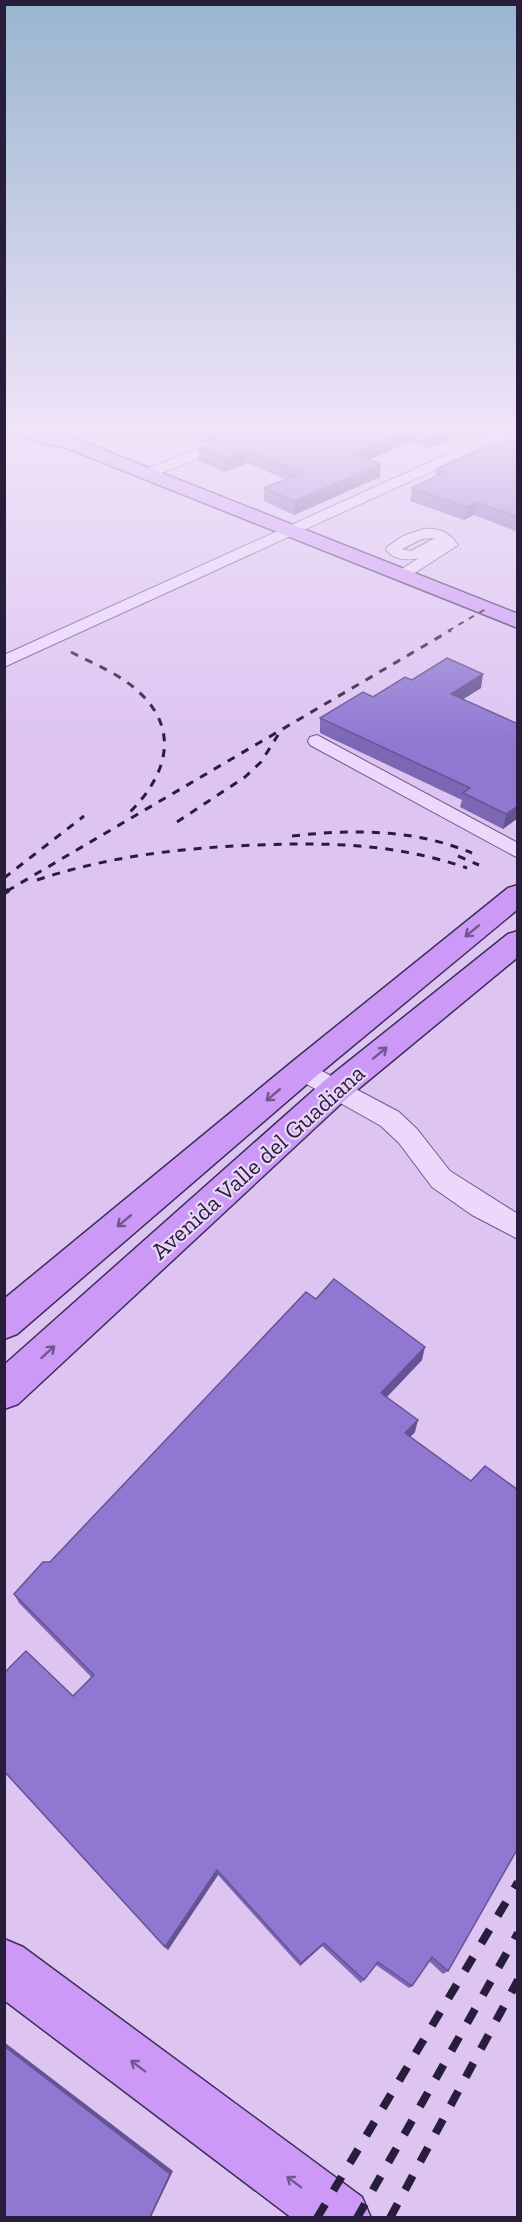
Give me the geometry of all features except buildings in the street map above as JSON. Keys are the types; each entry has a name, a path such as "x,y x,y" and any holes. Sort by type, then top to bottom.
{"main road":[{"path":"290,533 518,622"},
{"name":"Avenida Valle del Guadiana","path":"4,1322 303,1070 518,894"},
{"name":"Avenida Valle del Guadiana","path":"4,1391 335,1090 518,941"},
{"path":"4,1966 341,2217"}],"street":[{"path":"4,662 282,533"},
{"path":"402,575 448,549 451,545 446,539"},
{"path":"317,741 515,846"},
{"path":"303,1070 390,1119 408,1136 441,1179 473,1202 518,1228"}],"railway":[{"path":"448,631 486,609"},
{"path":"7,891 451,630"},
{"path":"71,652 132,686 152,707 160,722 164,738 164,753 160,768 152,784 130,812"},
{"path":"177,822 245,777 261,762 278,735"},
{"path":"4,878 84,816"},
{"path":"292,836 338,832 406,835 428,839 472,853"},
{"path":"37,880 91,865 145,855 200,848 283,844 389,849 467,868"},
{"path":"458,856 479,865"},
{"path":"4,893 9,890"},
{"path":"317,2218 518,1882"},
{"path":"357,2218 518,1933"},
{"path":"390,2218 518,1980"}]}
